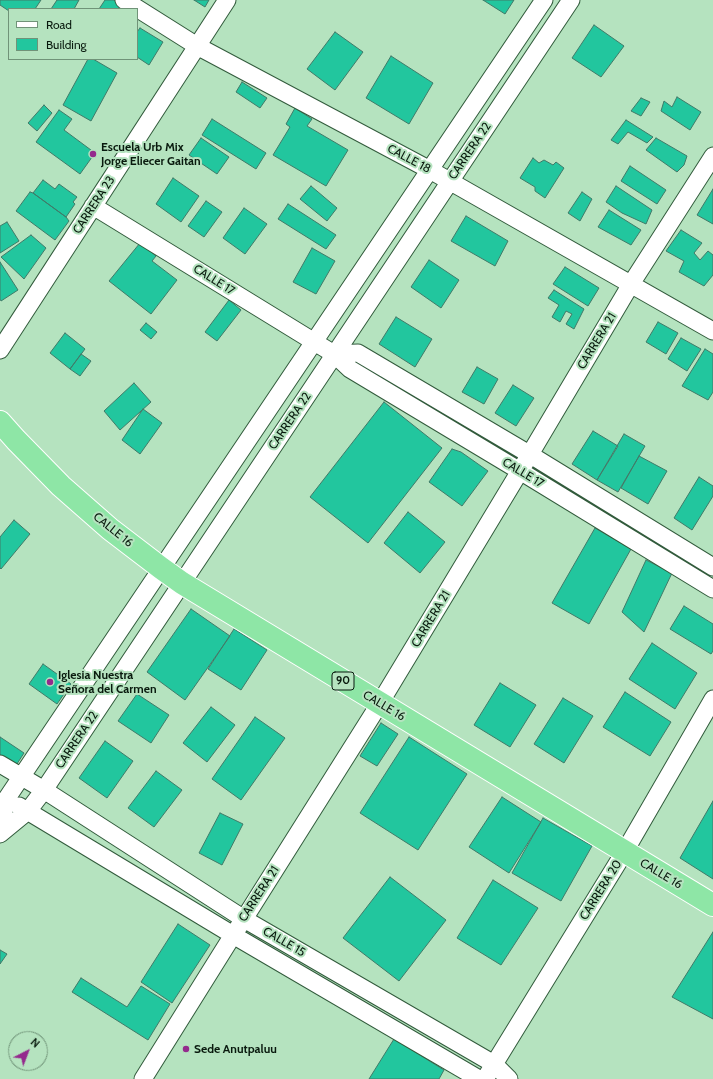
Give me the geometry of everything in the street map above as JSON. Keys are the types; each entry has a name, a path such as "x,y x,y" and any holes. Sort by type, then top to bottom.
{"highway":[{"name":"CALLE 16","path":"0,422 61,486 110,529 182,583 713,905"}],"street":[{"name":"CALLE 18","path":"124,0 137,8"},
{"name":"CARRERA 23","path":"0,350 227,0"},
{"name":"CARRERA 22","path":"0,829 3,796 22,777 544,0"},
{"name":"CARRERA 22","path":"0,834 28,811 44,790 571,0"},
{"name":"CALLE 18","path":"138,9 198,46 430,170 713,331"},
{"name":"CARRERA 21","path":"143,1079 380,703 631,284 713,156"},
{"name":"CALLE 17","path":"93,206 334,354 350,369 713,589"},
{"name":"CALLE 17","path":"334,354 358,353 529,454 713,567"},
{"name":"CARRERA 20","path":"485,1079 625,851 713,698"},
{"name":"CALLE 15","path":"0,764 44,790 244,919 494,1064 509,1079"},
{"name":"CALLE 15","path":"3,796 233,935 479,1079"}],"building":[{"path":"0,0 41,0 36,8 8,8 8,10 0,5"},
{"path":"57,0 79,0 75,8 52,8"},
{"path":"105,0 114,0 126,8 100,8"},
{"path":"194,0 209,0 205,7"},
{"path":"483,0 514,0 505,14"},
{"path":"594,25 624,46 601,77 572,58"},
{"path":"140,28 163,42 149,65 138,58 138,31"},
{"path":"335,32 363,52 335,90 307,69"},
{"path":"391,56 433,83 409,124 366,98"},
{"path":"87,60 95,60 117,73 91,121 63,105"},
{"path":"242,82 267,98 260,108 236,92"},
{"path":"677,97 701,112 690,130 661,111 664,101 672,107"},
{"path":"641,98 650,102 641,116 631,111"},
{"path":"44,105 52,113 37,131 28,123"},
{"path":"295,108 312,119 307,126 348,150 326,186 273,155 290,127 286,124"},
{"path":"59,110 72,119 64,130 95,153 80,174 36,142"},
{"path":"212,119 266,153 256,169 202,135"},
{"path":"626,120 653,137 647,143 628,132 618,144 611,140"},
{"path":"201,138 229,157 217,174 189,155"},
{"path":"656,138 687,156 684,165 677,172 646,150"},
{"path":"533,158 539,163 544,160 553,165 556,162 564,168 545,198 535,191 535,187 520,178"},
{"path":"630,166 666,190 657,204 621,181"},
{"path":"173,178 199,196 181,222 156,204"},
{"path":"43,180 55,189 59,184 77,197 73,202 75,204 66,217 33,193"},
{"path":"311,186 337,208 327,221 300,199"},
{"path":"616,186 652,210 646,224 622,213 606,202"},
{"path":"713,189 713,224 697,215"},
{"path":"30,192 66,217 69,221 55,240 16,211"},
{"path":"582,192 592,199 580,221 568,213"},
{"path":"206,201 222,212 204,237 188,226"},
{"path":"288,204 336,235 326,249 278,219"},
{"path":"244,208 267,224 245,254 223,238"},
{"path":"609,210 641,230 631,245 598,227"},
{"path":"466,216 508,241 495,266 451,241"},
{"path":"7,222 19,241 0,253 0,226"},
{"path":"681,230 702,243 694,253 700,260 708,251 713,255 713,275 704,286 679,272 684,261 666,251"},
{"path":"31,235 46,248 24,279 1,257"},
{"path":"140,243 156,256 152,261 177,280 151,314 109,281"},
{"path":"312,248 335,261 316,294 293,282"},
{"path":"429,260 459,280 441,308 411,287"},
{"path":"0,262 18,290 1,301 0,299"},
{"path":"565,267 599,288 588,306 553,284"},
{"path":"554,290 584,309 574,329 566,324 572,314 566,311 560,322 552,317 559,305 548,298"},
{"path":"229,300 241,310 217,341 205,332"},
{"path":"396,317 432,339 415,367 379,344"},
{"path":"658,322 678,333 666,354 646,342"},
{"path":"146,323 157,332 151,339 140,330"},
{"path":"65,333 85,349 70,369 50,353"},
{"path":"681,338 701,349 687,371 668,359"},
{"path":"705,349 713,354 713,392 708,400 682,386"},
{"path":"81,354 91,361 80,376 70,369"},
{"path":"477,367 498,379 484,404 462,392"},
{"path":"134,383 151,402 120,430 104,411"},
{"path":"513,385 534,398 516,426 495,413"},
{"path":"384,402 442,448 368,543 310,497"},
{"path":"143,409 162,423 140,454 122,440"},
{"path":"593,431 618,446 597,480 572,464"},
{"path":"624,434 645,446 618,492 597,480"},
{"path":"452,449 461,452 488,471 462,506 429,482"},
{"path":"639,456 667,471 648,504 621,488"},
{"path":"699,477 713,486 713,496 692,530 674,518"},
{"path":"408,512 445,542 420,573 384,543"},
{"path":"14,520 30,534 1,569 0,537"},
{"path":"595,528 631,549 589,624 552,603"},
{"path":"646,560 672,573 644,632 622,612"},
{"path":"684,606 713,624 713,651 711,654 670,629"},
{"path":"191,609 230,636 185,700 147,672"},
{"path":"234,629 267,650 241,690 208,669"},
{"path":"652,643 697,673 675,709 629,679"},
{"path":"43,664 71,684 57,704 29,684"},
{"path":"500,683 536,705 510,747 474,725"},
{"path":"625,692 671,722 650,756 603,727"},
{"path":"137,694 169,715 151,743 118,721"},
{"path":"563,698 593,716 564,763 534,744"},
{"path":"211,707 235,725 207,762 183,743"},
{"path":"255,717 285,738 241,800 212,779"},
{"path":"381,723 398,734 377,766 360,756"},
{"path":"0,737 24,753 15,767 0,757"},
{"path":"409,737 467,774 418,850 360,813"},
{"path":"105,741 133,761 107,798 79,778"},
{"path":"156,771 182,790 154,827 128,808"},
{"path":"502,797 541,822 509,873 469,847"},
{"path":"713,801 713,879 680,858"},
{"path":"220,813 243,824 222,865 199,853"},
{"path":"543,818 592,846 561,901 512,873"},
{"path":"390,877 446,920 399,981 343,938"},
{"path":"493,880 538,908 501,965 457,938"},
{"path":"178,924 210,945 172,1003 141,982"},
{"path":"713,932 713,1019 672,997"},
{"path":"0,950 7,954 0,964"},
{"path":"81,978 127,1007 141,986 170,1004 148,1040 72,992"},
{"path":"394,1039 444,1070 439,1079 369,1079"}],"place":[{"name":"Escuela Urb Mix Jorge Eliecer Gaitan","path":"93,154"},
{"name":"Iglesia Nuestra Señora del Carmen","path":"50,682"},
{"name":"Sede Anutpaluu","path":"186,1049"}]}
